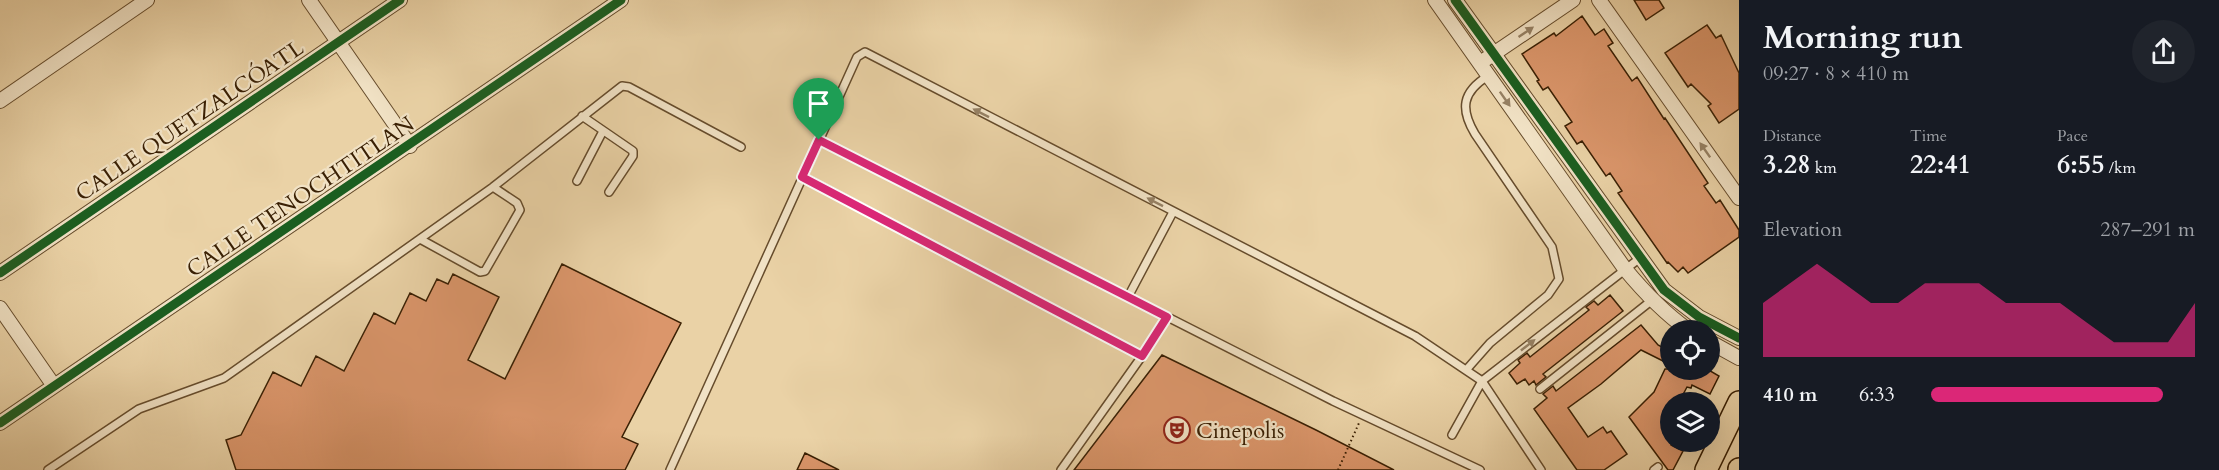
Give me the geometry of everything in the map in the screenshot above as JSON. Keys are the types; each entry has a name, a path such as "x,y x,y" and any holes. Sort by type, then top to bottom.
{"main road":[{"path":"1706,470 1739,402"}],"street":[{"path":"0,101 147,0"},
{"path":"309,0 410,146"},
{"name":"CALLE QUETZALCÓATL","path":"0,273 400,0"},
{"name":"CALLE TENOCHTITLAN","path":"0,423 410,146 621,0"},
{"path":"1435,0 1625,268 1651,301 1674,320"},
{"path":"1455,0 1664,290 1699,317 1739,338"},
{"path":"1479,63 1573,0"},
{"path":"1599,0 1739,198"},
{"path":"0,308 54,387"},
{"path":"1720,348 1739,358"}],"lane":[{"path":"670,470 857,57 865,52 1415,336 1482,381 1541,470"},
{"path":"1467,369 1490,343 1548,295 1559,279 1552,247 1475,134 1466,115 1466,102 1472,89 1488,76"},
{"path":"48,470 139,409 224,378 493,187 622,86 627,86 741,147"},
{"path":"582,116 631,149 633,154 609,192"},
{"path":"577,181 603,131"},
{"path":"819,140 1164,316 1363,415 1480,470"},
{"path":"802,177 1142,356"},
{"path":"420,239 480,272 485,271 520,210 517,203 493,187"},
{"path":"1128,297 1173,212"},
{"path":"1452,435 1482,381 1640,258"},
{"path":"1540,389 1651,301"},
{"path":"1061,470 1142,356 1164,316"}],"path":[{"path":"1338,470 1363,415"}],"building":[{"path":"1634,0 1659,0 1664,8 1646,20"},
{"path":"1582,16 1595,35 1604,29 1613,43 1608,46 1632,81 1637,77 1708,183 1704,186 1716,203 1720,200 1739,230 1739,237 1688,273 1683,267 1678,272 1667,263 1618,193 1622,191 1610,173 1606,176 1582,141 1577,144 1565,126 1572,122 1548,87 1543,90 1522,54 1554,33 1556,36"},
{"path":"1707,25 1716,38 1721,35 1739,73 1739,109 1719,123 1708,106 1711,104 1691,84 1688,87 1665,53"},
{"path":"562,264 681,323 622,437 638,444 625,470 236,470 226,440 241,435 273,372 301,386 316,356 344,371 374,313 395,324 410,293 426,301 437,279 448,284 453,274 499,297 468,360 505,379"},
{"path":"1610,295 1623,311 1543,374 1546,377 1536,385 1534,381 1529,385 1525,379 1517,384 1509,373 1520,363 1518,360 1527,353 1530,357 1589,310 1586,307 1594,301 1598,305"},
{"path":"1641,325 1660,346 1660,360 1641,350 1568,408 1588,437 1603,427 1607,433 1611,431 1627,454 1604,470 1577,470 1534,409 1547,398 1543,394 1553,386 1556,391"},
{"path":"1162,355 1316,430 1394,470 1074,470"},
{"path":"1660,379 1717,380 1711,392 1692,385 1691,388 1687,387 1684,392 1660,392 1660,452 1682,452 1673,470 1668,470 1629,417 1654,392"},
{"path":"805,453 839,470 797,470"}],"cycle path":[{"path":"0,273 400,0"},
{"path":"0,423 621,0"},
{"path":"1455,0 1664,290 1699,317 1739,338"}],"place":[{"name":"Cinepolis","path":"1177,430"}],"route":[{"path":"819,140 1128,297 1167,317 1142,356 802,177 819,140"}]}
